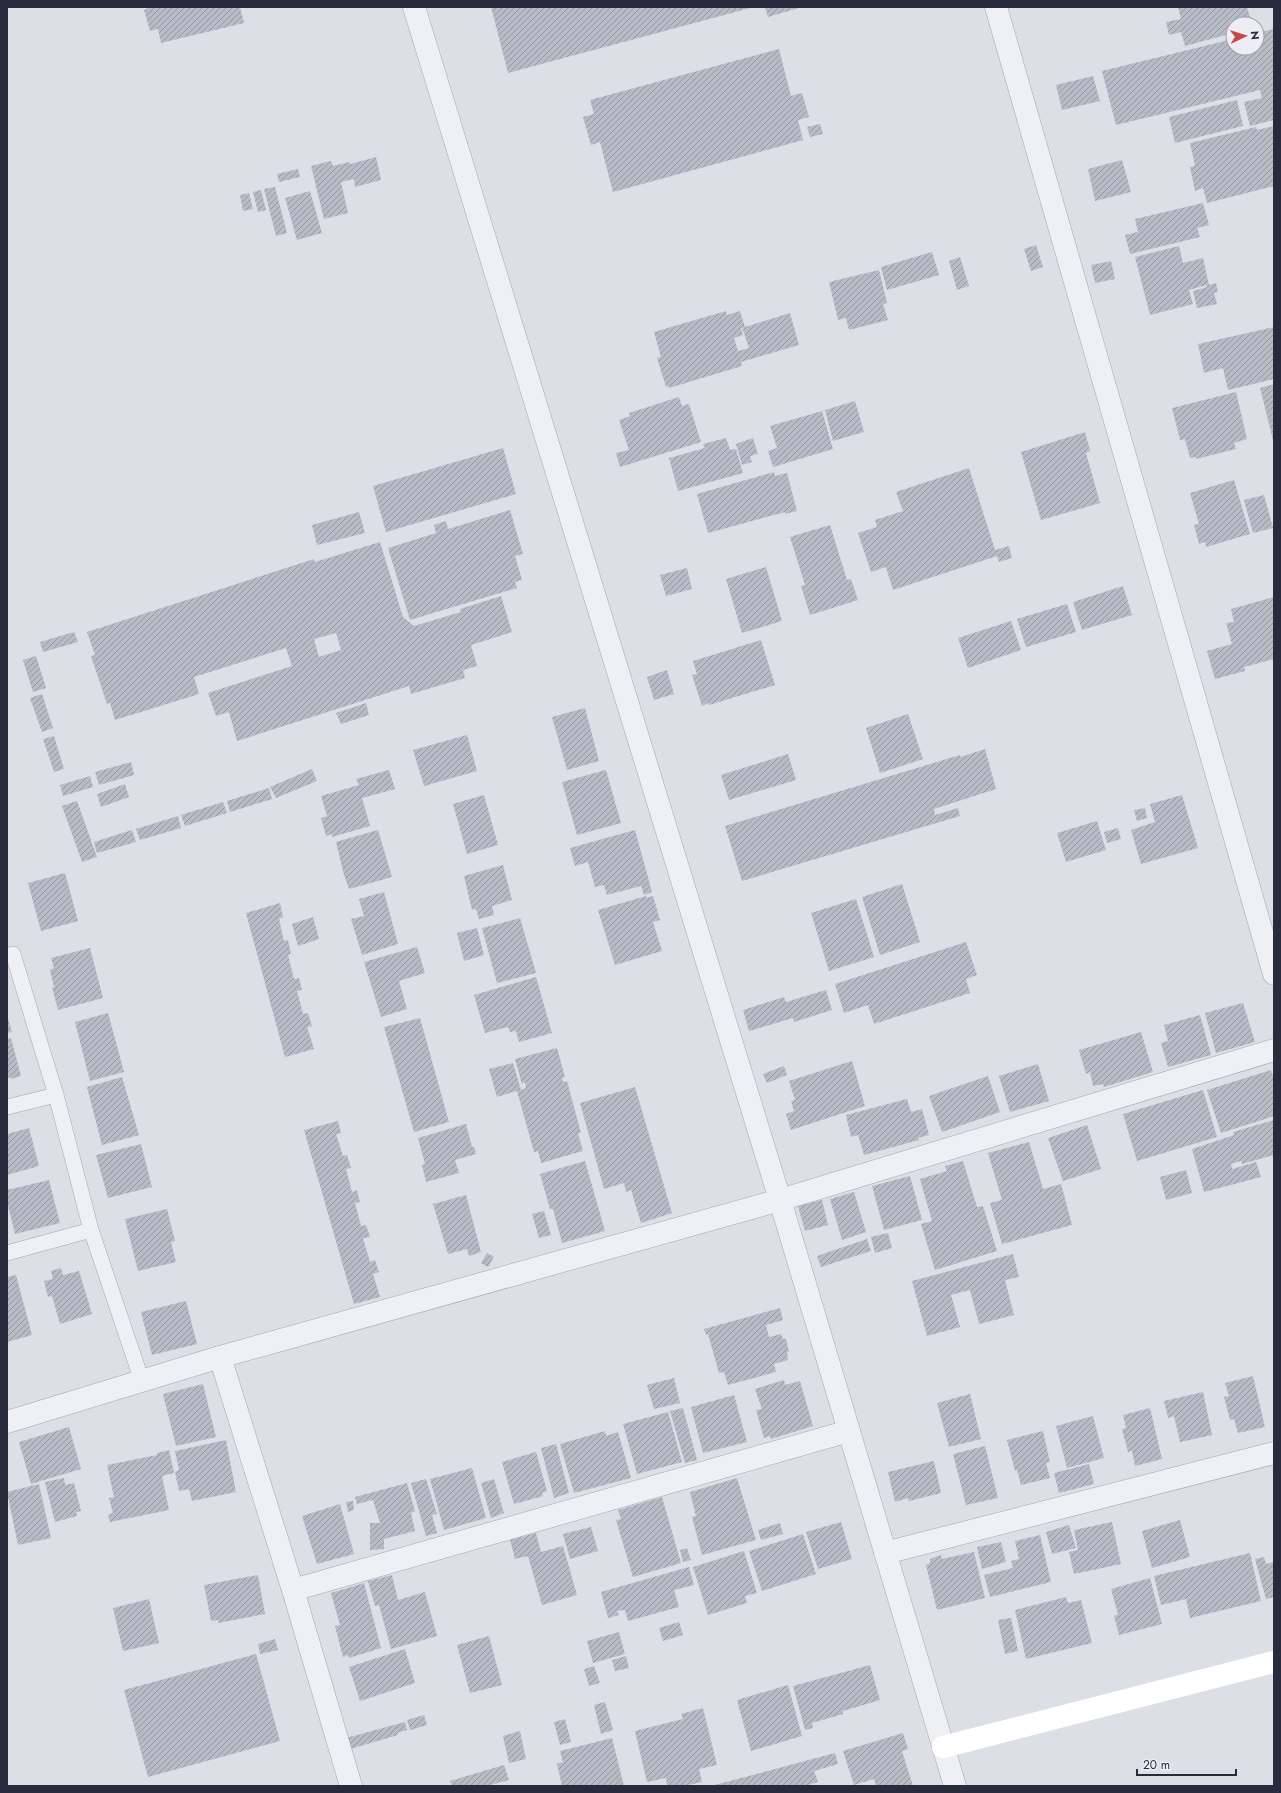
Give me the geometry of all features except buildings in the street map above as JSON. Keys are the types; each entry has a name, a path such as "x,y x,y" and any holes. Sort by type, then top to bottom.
{"street":[{"path":"414,7 780,1200 955,1786"},
{"path":"996,7 1274,974"},
{"path":"7,1422 220,1357 780,1200 1274,1050"},
{"path":"220,1357 293,1590 351,1786"},
{"path":"293,1590 849,1431"},
{"path":"885,1552 1274,1453"},
{"path":"943,1747 1274,1662"}],"lane":[{"path":"7,956 13,954 56,1095 91,1230 142,1381"},
{"path":"7,1107 56,1095"},
{"path":"7,1253 91,1230"}]}
